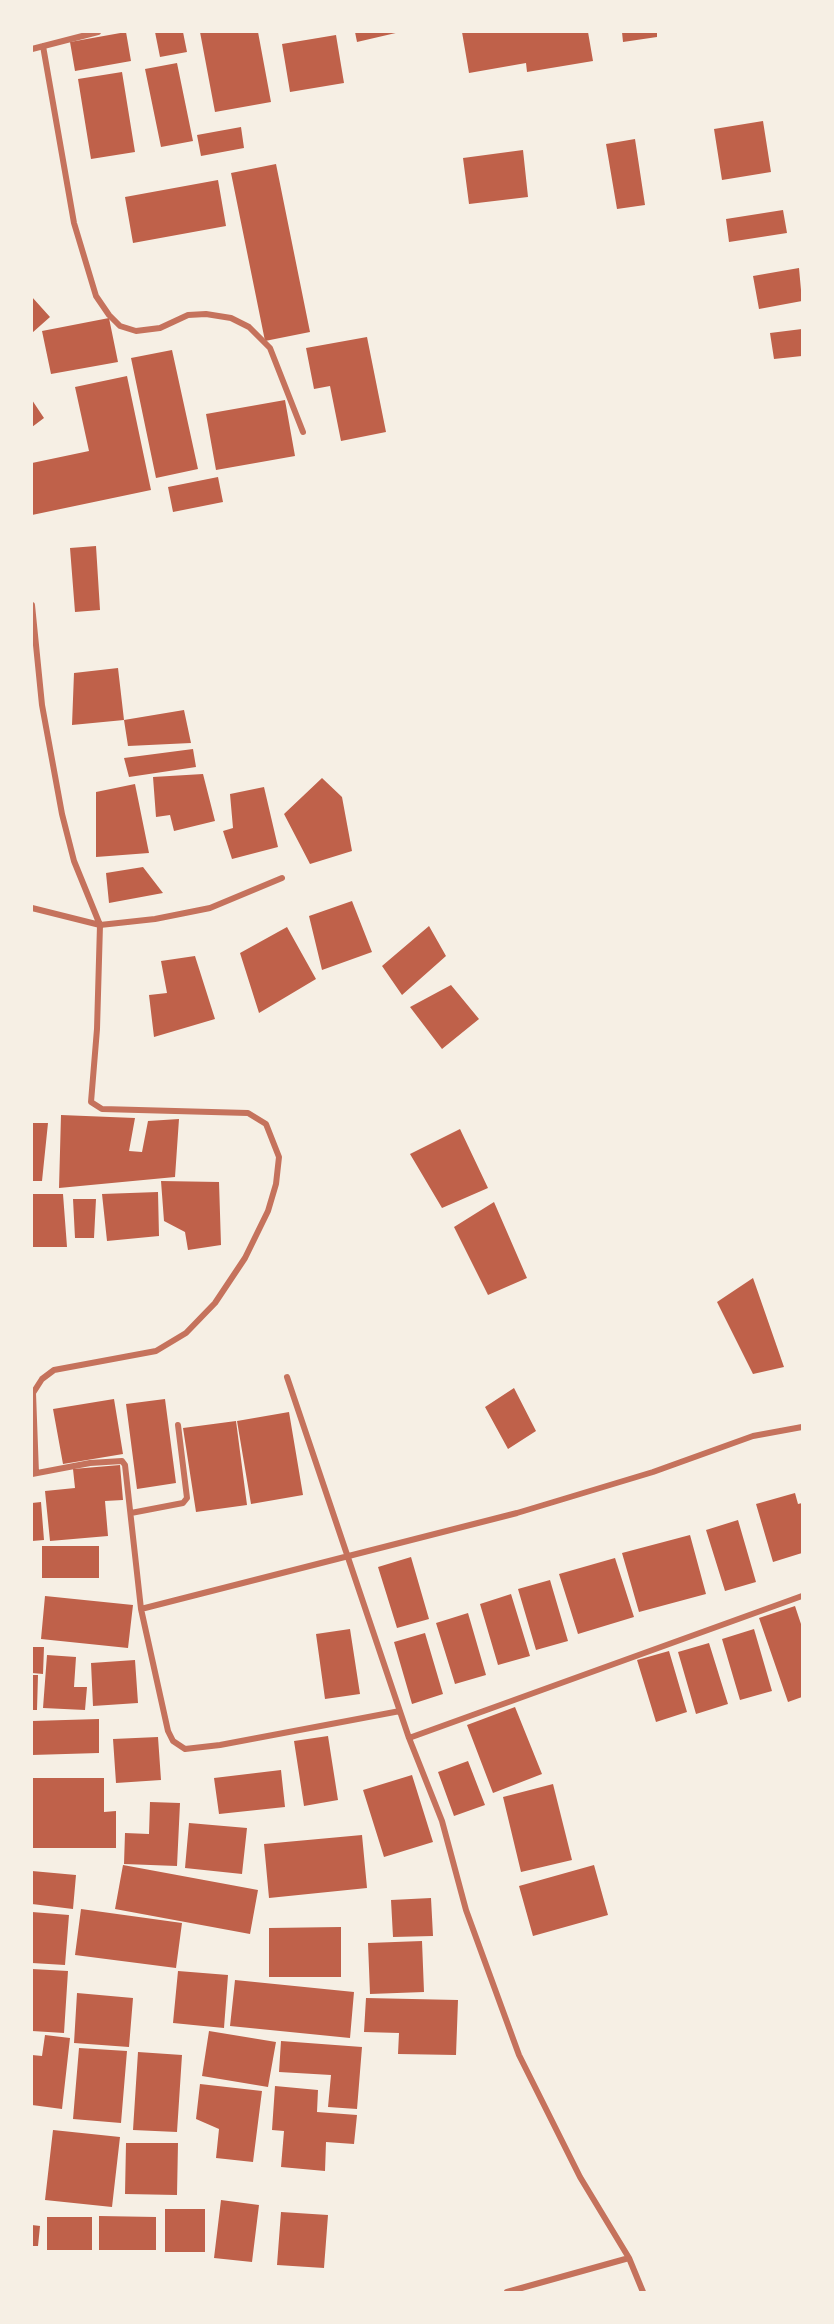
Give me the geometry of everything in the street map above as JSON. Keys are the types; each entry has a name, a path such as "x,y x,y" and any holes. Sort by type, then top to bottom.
{"street":[{"path":"32,50 98,32"},
{"path":"43,46 74,223 96,296 120,326 136,331 160,328 188,315 206,314 231,318 249,327 270,348 303,432"},
{"path":"32,605 42,705 62,813 74,861 100,925 97,1029 91,1102 102,1109 248,1113 266,1124 279,1157 276,1184 268,1211 245,1258 215,1303 186,1333 156,1351 54,1370 42,1379 33,1393 34,1474 90,1463 122,1461 125,1465 141,1609 168,1731 173,1741 185,1749 232,1743 400,1711"},
{"path":"32,908 100,925 210,908 282,878"},
{"path":"287,1377 409,1738 442,1821 466,1910 519,2055 580,2177 629,2258 643,2292"},
{"path":"131,1513 183,1503 187,1498 178,1425"},
{"path":"141,1609 517,1513 654,1472 753,1436 802,1427"},
{"path":"409,1738 802,1596"},
{"path":"507,2292 629,2258"}],"building":[{"path":"126,32 131,61 75,71 70,42"},
{"path":"155,32 183,32 187,52 160,57"},
{"path":"200,32 258,32 271,102 215,112"},
{"path":"355,32 400,32 357,42"},
{"path":"462,32 588,32 593,61 527,72 526,63 469,73"},
{"path":"622,32 657,32 657,37 623,42"},
{"path":"336,35 344,83 290,92 282,44"},
{"path":"177,63 193,141 161,147 145,69"},
{"path":"122,72 135,152 91,159 78,79"},
{"path":"763,121 771,172 722,180 714,129"},
{"path":"241,127 244,148 201,156 197,135"},
{"path":"635,139 645,205 617,209 606,144"},
{"path":"523,150 528,197 469,204 463,158"},
{"path":"276,164 310,332 265,341 231,173"},
{"path":"218,180 226,226 133,243 125,197"},
{"path":"783,210 787,233 729,242 726,219"},
{"path":"799,268 802,301 759,309 753,276"},
{"path":"32,297 50,317 32,333"},
{"path":"109,318 118,362 51,374 42,331"},
{"path":"802,329 802,356 774,359 770,333"},
{"path":"367,337 386,432 341,441 330,386 314,389 306,348"},
{"path":"172,350 198,469 156,478 131,358"},
{"path":"127,376 151,490 32,515 32,463 89,451 75,387"},
{"path":"32,400 44,418 32,427"},
{"path":"285,400 295,456 216,470 206,414"},
{"path":"218,477 223,502 173,512 168,487"},
{"path":"96,546 100,610 75,612 70,548"},
{"path":"118,668 124,720 72,725 74,673"},
{"path":"184,710 191,743 128,746 124,720"},
{"path":"193,749 196,767 129,777 124,758"},
{"path":"203,774 215,821 174,831 170,815 156,817 153,777"},
{"path":"322,778 342,797 352,851 310,864 284,814"},
{"path":"135,784 149,853 96,857 96,792"},
{"path":"264,787 278,847 232,859 223,831 233,828 230,794"},
{"path":"143,867 163,893 109,903 106,873"},
{"path":"352,901 372,952 322,970 309,916"},
{"path":"429,926 446,956 402,995 382,966"},
{"path":"287,927 316,979 259,1013 240,953"},
{"path":"195,956 215,1019 154,1037 149,995 167,993 161,961"},
{"path":"451,985 479,1019 442,1049 410,1007"},
{"path":"61,1115 135,1118 129,1151 142,1152 148,1121 179,1119 175,1177 59,1188"},
{"path":"32,1123 48,1123 42,1181 32,1181"},
{"path":"460,1129 488,1188 442,1208 410,1154"},
{"path":"161,1181 219,1182 221,1245 188,1250 185,1232 164,1221"},
{"path":"158,1192 159,1236 107,1241 102,1194"},
{"path":"32,1194 63,1194 67,1247 32,1247"},
{"path":"73,1199 96,1199 94,1238 75,1238"},
{"path":"494,1202 527,1278 488,1295 454,1227"},
{"path":"753,1278 784,1367 753,1374 717,1302"},
{"path":"514,1388 536,1431 508,1449 485,1407"},
{"path":"114,1399 123,1454 63,1464 53,1409"},
{"path":"165,1399 176,1483 137,1489 126,1404"},
{"path":"289,1412 303,1495 251,1504 237,1421"},
{"path":"236,1421 247,1505 196,1512 183,1428"},
{"path":"120,1465 123,1500 105,1501 108,1536 50,1541 45,1491 75,1488 73,1469"},
{"path":"795,1493 798,1504 802,1503 802,1553 773,1562 756,1504"},
{"path":"41,1502 44,1540 32,1541 32,1503"},
{"path":"738,1520 756,1582 725,1591 706,1530"},
{"path":"690,1535 706,1594 639,1612 622,1553"},
{"path":"42,1546 99,1546 99,1578 42,1578"},
{"path":"411,1557 429,1619 397,1628 378,1567"},
{"path":"615,1558 634,1617 578,1634 559,1574"},
{"path":"550,1580 568,1641 536,1650 518,1589"},
{"path":"511,1594 530,1656 498,1665 480,1604"},
{"path":"45,1596 133,1605 128,1648 41,1639"},
{"path":"795,1606 802,1627 802,1697 788,1702 759,1618"},
{"path":"468,1613 486,1675 455,1684 436,1623"},
{"path":"350,1629 360,1694 325,1699 316,1634"},
{"path":"754,1629 772,1691 740,1700 722,1639"},
{"path":"425,1633 443,1694 412,1704 394,1642"},
{"path":"709,1643 728,1704 696,1714 678,1652"},
{"path":"32,1647 44,1647 43,1674 32,1673"},
{"path":"669,1651 687,1712 656,1722 637,1660"},
{"path":"47,1655 76,1657 74,1687 87,1687 85,1710 43,1708"},
{"path":"135,1660 138,1703 93,1706 91,1663"},
{"path":"32,1675 38,1675 37,1710 32,1710"},
{"path":"515,1707 542,1774 493,1793 467,1725"},
{"path":"99,1719 99,1753 32,1755 32,1721"},
{"path":"328,1736 338,1800 304,1806 294,1741"},
{"path":"158,1737 161,1780 116,1783 113,1739"},
{"path":"468,1761 485,1805 454,1816 438,1772"},
{"path":"281,1770 285,1807 219,1814 214,1778"},
{"path":"412,1775 433,1842 384,1857 363,1790"},
{"path":"32,1778 104,1778 104,1812 116,1811 116,1848 32,1848"},
{"path":"553,1784 572,1860 521,1872 503,1797"},
{"path":"150,1802 180,1803 177,1866 124,1864 125,1833 149,1834"},
{"path":"189,1823 247,1828 242,1874 185,1868"},
{"path":"362,1835 367,1888 269,1898 264,1844"},
{"path":"123,1865 258,1890 250,1934 115,1909"},
{"path":"594,1865 608,1915 533,1936 519,1886"},
{"path":"32,1871 76,1875 73,1909 32,1904"},
{"path":"431,1898 433,1936 393,1937 391,1900"},
{"path":"81,1909 182,1923 176,1968 75,1955"},
{"path":"32,1912 69,1915 65,1965 32,1963"},
{"path":"341,1927 341,1977 269,1977 269,1928"},
{"path":"422,1941 424,1992 370,1994 368,1943"},
{"path":"32,1969 68,1971 64,2033 32,2031"},
{"path":"178,1971 228,1975 224,2028 173,2023"},
{"path":"235,1980 354,1992 350,2038 230,2026"},
{"path":"77,1993 133,1998 129,2047 74,2043"},
{"path":"366,1998 458,2000 456,2055 398,2054 399,2033 364,2032"},
{"path":"209,2031 276,2042 268,2087 202,2076"},
{"path":"45,2035 70,2038 62,2109 32,2105 32,2055 42,2056"},
{"path":"281,2041 362,2047 357,2109 328,2107 331,2075 279,2072"},
{"path":"79,2048 127,2051 121,2123 73,2119"},
{"path":"138,2052 182,2055 177,2132 133,2130"},
{"path":"200,2084 262,2091 253,2162 216,2158 219,2129 196,2119"},
{"path":"275,2086 318,2090 317,2112 357,2115 354,2144 326,2142 325,2171 281,2167 284,2131 272,2130"},
{"path":"53,2130 120,2137 112,2207 45,2200"},
{"path":"126,2143 178,2143 177,2195 125,2194"},
{"path":"221,2200 259,2205 252,2262 214,2258"},
{"path":"165,2209 205,2209 205,2252 165,2252"},
{"path":"281,2212 328,2215 324,2268 277,2265"},
{"path":"99,2216 156,2217 156,2250 99,2250"},
{"path":"47,2217 92,2217 92,2250 47,2250"},
{"path":"32,2225 40,2226 38,2246 32,2246"}]}
